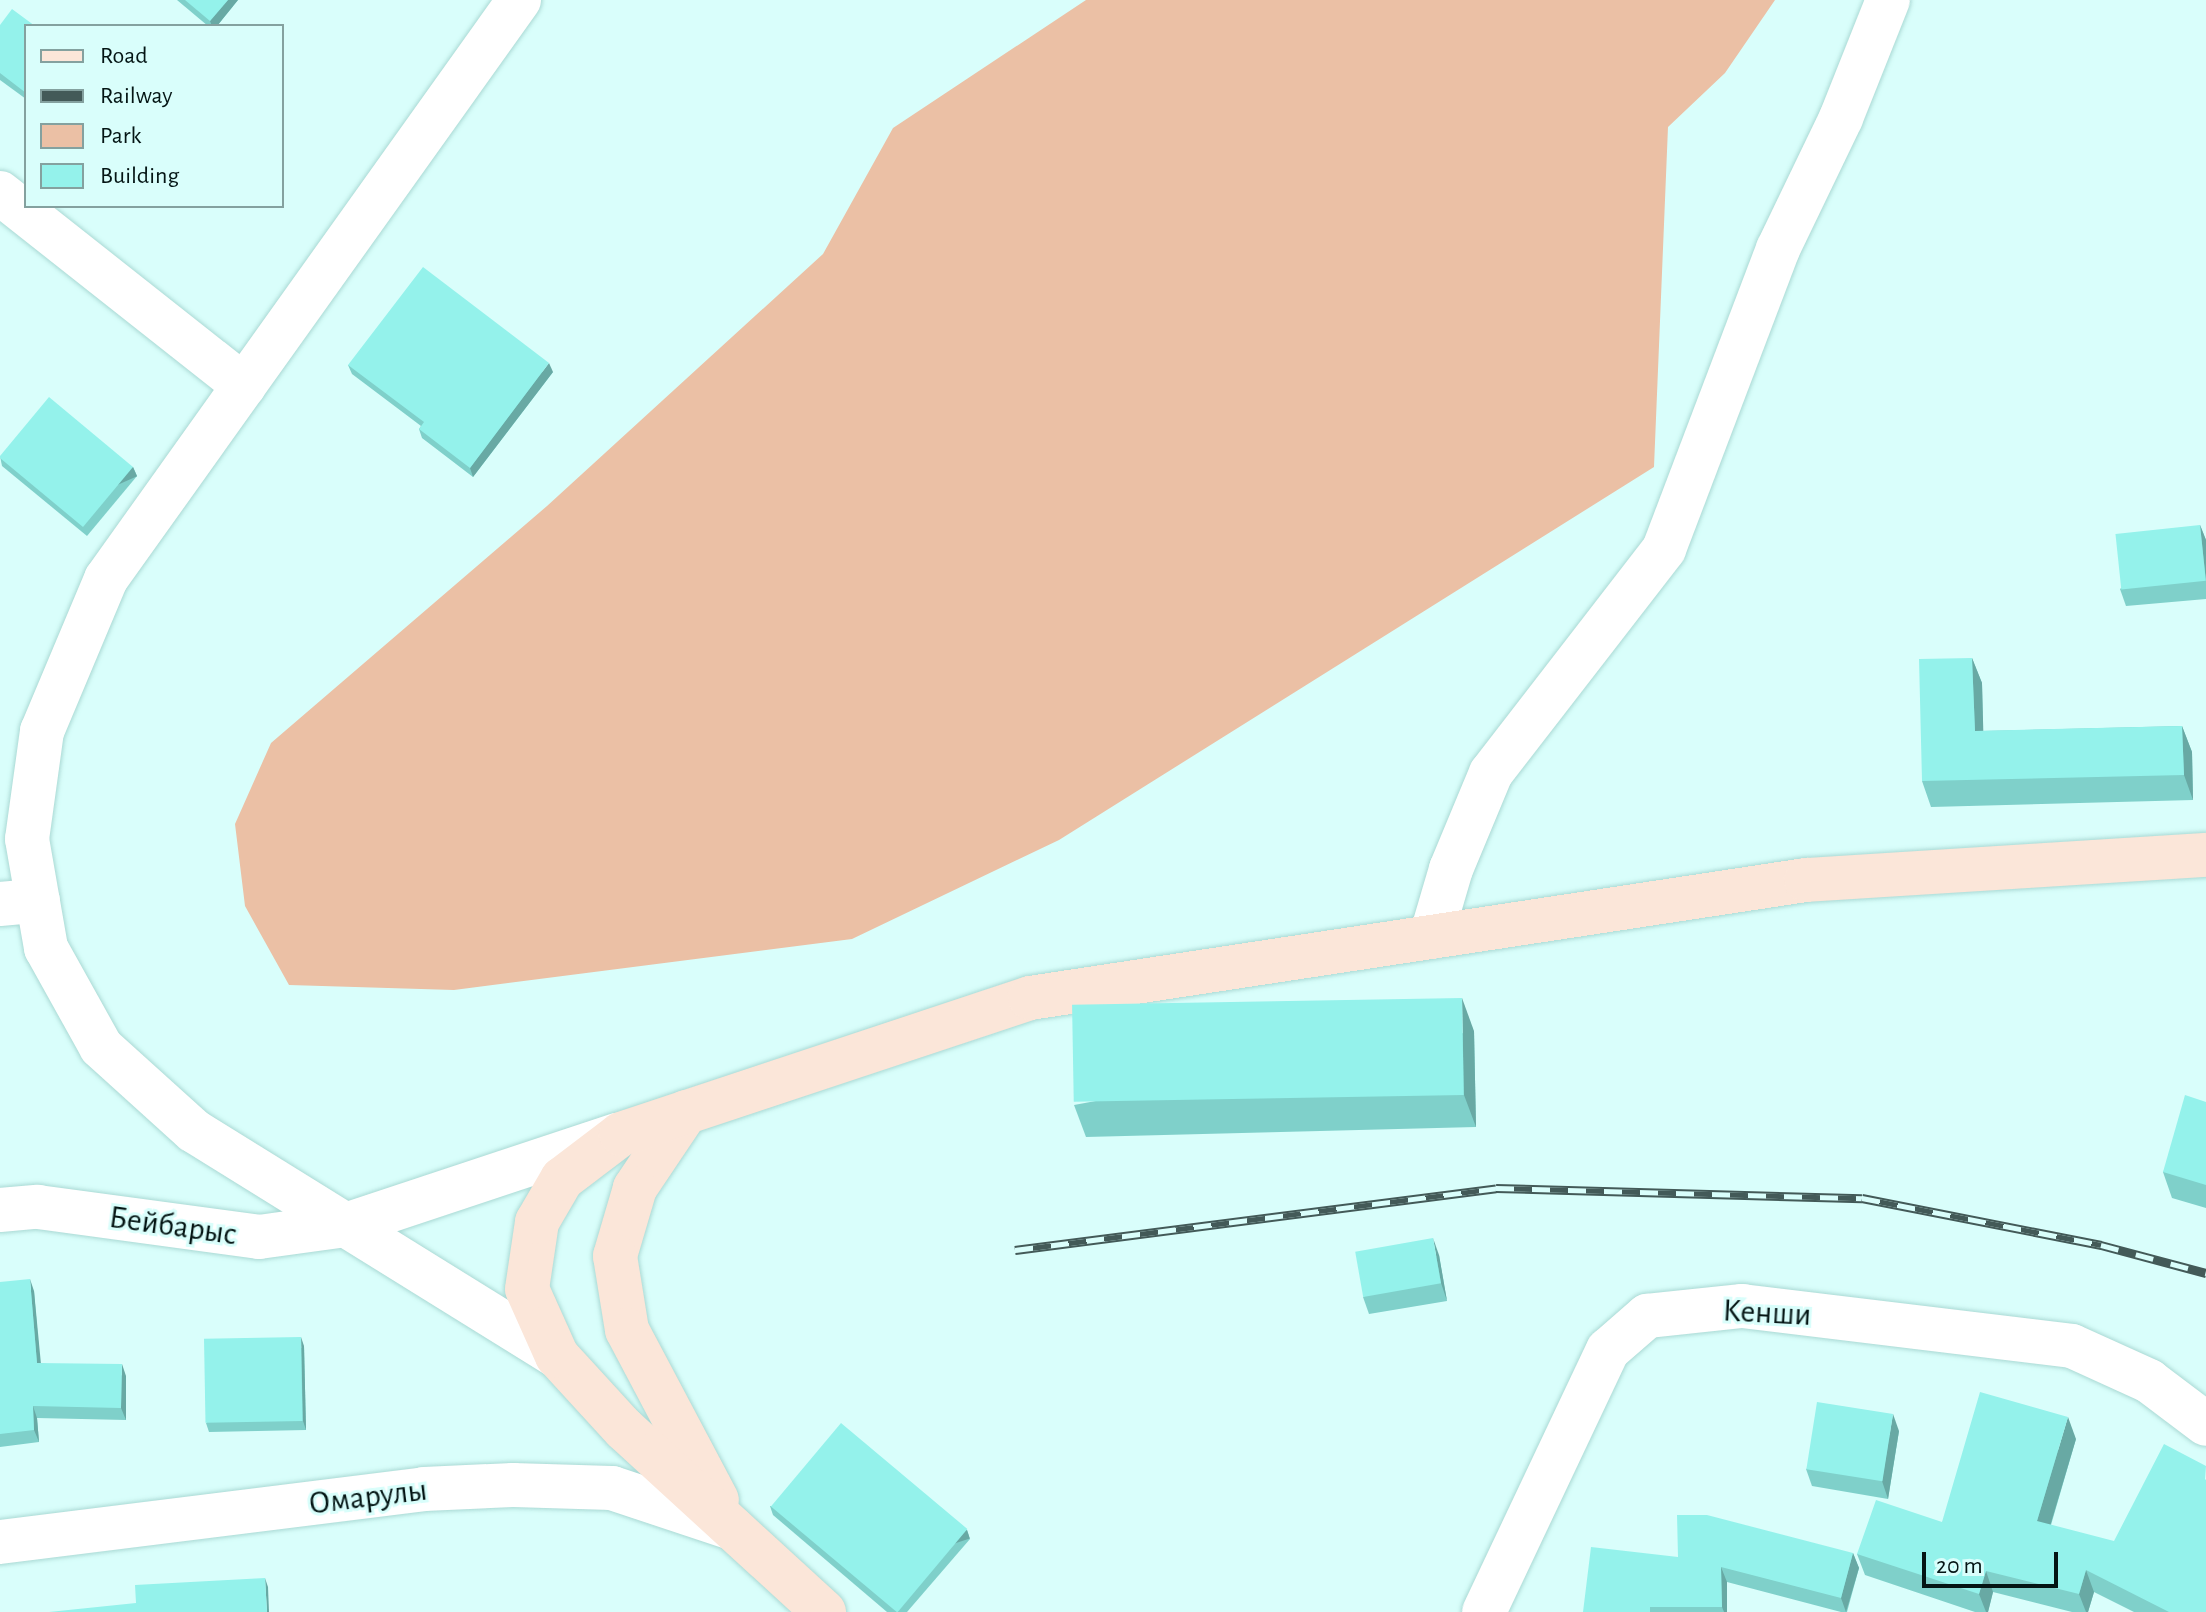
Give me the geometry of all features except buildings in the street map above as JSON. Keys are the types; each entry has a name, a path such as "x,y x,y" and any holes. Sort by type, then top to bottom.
{"main road":[{"path":"824,1612 624,1429 557,1356 527,1289 537,1222 562,1179 621,1134 1030,998 1806,880 2206,855"},
{"path":"686,1112 635,1188 615,1256 627,1330 732,1528"}],"street":[{"path":"519,0 106,579 42,731 19,902 101,1047 194,1131 557,1356"},
{"path":"1431,937 1451,869 1491,773 1664,549 1778,249 1841,118 1888,0"},
{"path":"0,193 244,386"},
{"name":"Бейбарыс","path":"0,1210 38,1207 259,1237 346,1225 621,1134"},
{"name":"Кенши","path":"1484,1612 1608,1350 1647,1316 1742,1306 2072,1346 2149,1381 2206,1424"},
{"name":"Омарулы","path":"0,1542 424,1489 513,1485 612,1488 732,1528"}],"green space":[{"path":"1086,0 1775,0 1725,73 1668,127 1654,467 1059,840 852,939 454,990 289,985 245,906 235,824 271,743 547,506 823,254 893,128"}],"railway":[{"path":"1015,1250 1496,1188 1862,1198 2101,1245 2206,1273"}]}
